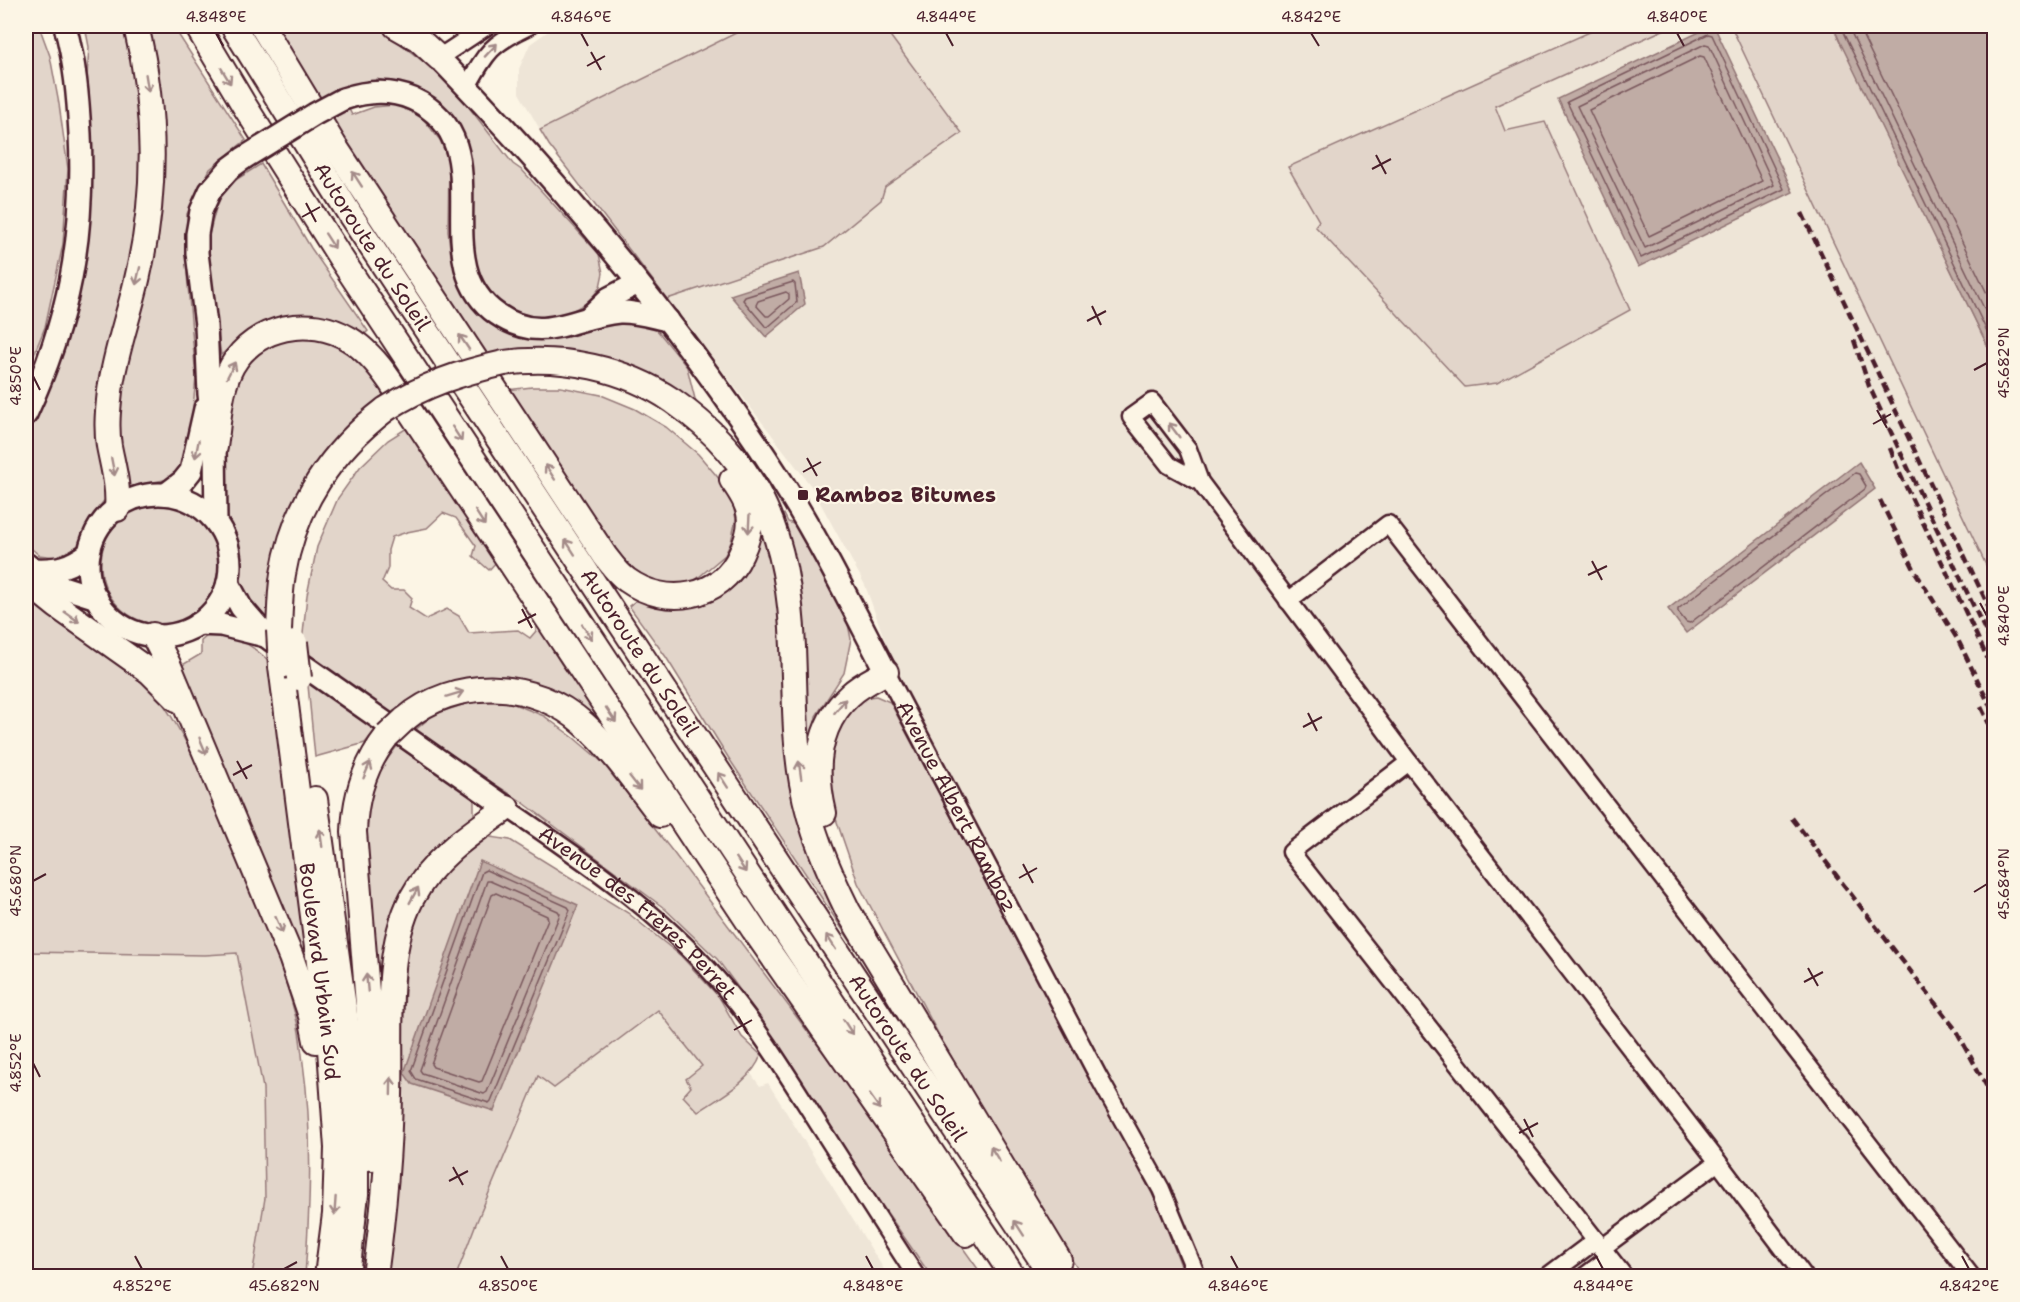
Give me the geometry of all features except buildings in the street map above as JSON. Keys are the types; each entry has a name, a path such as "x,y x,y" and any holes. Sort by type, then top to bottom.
{"highway":[{"path":"117,509 118,492 108,433 109,404 115,365 143,253 152,178 152,125 136,26"},
{"name":"Autoroute du Soleil","path":"196,26 346,266 1013,1276"},
{"name":"Autoroute du Soleil","path":"233,26 358,226 1052,1276"},
{"path":"262,26 334,145 605,556 627,580 642,589 659,595 683,597 706,591 720,581 735,565 747,541 750,524 749,511 724,468 702,443 654,407 621,391 567,379 533,376 509,370"},
{"path":"396,26 417,38 440,59"},
{"path":"215,447 223,391 228,375 241,354 263,337 277,330 291,327 322,328 350,339 368,353 390,381 754,930 994,1276"},
{"path":"347,1276 354,1223 357,1170 354,1088 345,1010 290,672 280,637 314,522 327,497 349,465 391,415 487,383 509,370 542,361 579,364 610,371 646,385 681,407 712,432 738,460 755,486 774,530 788,594 793,645 796,740 802,782 814,832 829,872 848,911 1067,1276"},
{"path":"28,571 57,606 159,679 188,710"},
{"path":"153,635 188,710 302,985 311,1016 337,1148"},
{"name":"Boulevard Urbain Sud","path":"290,672 329,1038 337,1148 335,1214 327,1276"},
{"path":"886,672 856,690 836,711 828,724 819,761 819,782 824,814 837,855 861,908 906,991 910,1013"},
{"path":"361,1276 372,1176 373,1083 368,991 354,848 354,820 367,768 396,728 430,702 478,689 506,689 520,692 562,708 584,724 609,751 737,918 754,930"},
{"path":"375,1276 388,1140 392,979 401,925 412,897 438,862 468,835 507,808"}],"main road":[{"path":"53,26 81,147"},
{"path":"26,414 51,354 68,296 80,228 81,147 78,87 65,26"},
{"name":"Avenue Albert Ramboz","path":"440,59 538,165 691,348 789,493 825,553 886,672"},
{"path":"216,522 215,447 209,394 208,349 197,253 198,226 204,204 210,191 229,169 343,99 373,92 397,93 426,106 448,128 457,146 462,174 461,247 464,266 473,287 488,307 509,321 533,328 561,327 587,319 642,288"},
{"path":"613,253 612,279 615,305"},
{"path":"615,305 668,320"},
{"path":"166,494 183,481 191,471 209,394"},
{"path":"166,494 194,503 216,522 228,547 230,565 228,583 216,607 198,624 181,632 143,634 124,626 108,614 97,598 90,576 90,553 99,528 117,509 140,497 166,494"},
{"path":"28,571 59,569 73,564 90,553"},
{"path":"28,571 50,583 97,598"},
{"path":"228,583 241,608 280,637"},
{"path":"198,624 221,625 280,637"},
{"name":"Avenue des Frères Perret","path":"280,637 303,665 507,808"}],"street":[{"path":"440,59 487,26"},
{"path":"467,87 490,49 501,40 528,26"},
{"path":"1200,482 1169,465 1131,417 1152,402 1188,449 1200,482 1288,601 1804,1276"},
{"path":"1288,601 1388,524 1971,1276"},
{"name":"Avenue Albert Ramboz","path":"886,672 1098,1076 1161,1189 1197,1276"},
{"path":"1409,762 1291,852 1624,1276"},
{"name":"Avenue des Frères Perret","path":"507,808 578,857 640,904 676,935 717,979 764,1037 916,1276"},
{"path":"1548,1276 1602,1249 1718,1162"},
{"path":"1585,1276 1602,1249"}],"shaded area":[{"path":"26,26 39,26 50,56 68,169 63,244 45,327 26,374"},
{"path":"85,26 125,26 138,76 144,168 106,498 90,519 79,546 63,558 39,555 26,544 26,439 70,328 87,246 92,154 86,91 89,47"},
{"path":"143,26 173,26 246,140 210,169 187,214 187,274 196,378 189,447 182,465 169,479 128,487 117,440 118,390 139,307"},
{"path":"271,26 397,26 389,35 434,70 468,106 513,164 523,171 599,254 603,273 600,287 590,301 563,316 537,319 503,306 481,280 474,254 472,168 464,136 440,103 416,89 377,79 375,82 339,89 352,115 374,107 395,105 421,116 440,140 449,162 448,231 451,256 460,285 475,307 493,323 543,338 568,335 635,317 657,330 687,367 696,403 647,375 503,351 485,354 382,202"},
{"path":"561,26 1732,26 1994,582 1994,1276 1205,1276 1189,1230 1073,1004 894,666 865,585 811,486 549,145 519,93 519,69 530,44 547,32"},
{"path":"750,26 883,26 962,133 885,187 881,200 824,247 667,299 549,145 540,130"},
{"path":"1603,26 1672,26 1495,106 1505,131 1545,122 1630,310 1497,383 1465,387 1315,226 1319,221 1288,167"},
{"path":"1731,26 1833,26 1994,359 1994,582"},
{"path":"261,164 311,248 368,331 360,338 314,317 295,314 261,325 221,355 211,289 207,242 216,208 226,186"},
{"path":"297,334 345,345 387,391 367,410 296,501 278,541 270,575 268,622 236,589 241,564 234,534 223,511 226,433 239,369 255,349"},
{"path":"561,387 601,395 635,409 666,427 698,454 731,495 736,519 731,542 725,555 693,582 665,583 641,576 621,556 506,390"},
{"path":"410,426 497,561 489,570 473,556 476,546 456,518 443,513 427,528 392,537 388,550 388,568 382,582 391,590 404,590 412,598 409,608 426,619 447,609 459,616 469,633 518,630 530,638 536,631 536,623 562,665 593,704 621,753 587,710 550,687 506,676 449,682 412,699 386,717 365,743 315,757 303,634 307,595 317,547 338,498 360,467 388,440"},
{"path":"161,504 184,509 203,522 216,541 221,564 216,587 203,606 184,619 161,624 138,619 119,606 106,587 101,564 106,541 119,522 138,509"},
{"path":"784,514 788,522 796,525 811,550 847,619 851,639 844,673 816,716 812,750 792,775 884,992 728,757 666,657 629,606 638,599 664,606 705,604 729,591 747,569 759,528 764,528"},
{"path":"26,590 150,685 173,720 193,757 256,902 290,994 300,1040 309,1143 305,1276 252,1276 265,1198 263,1088 237,953 205,955 26,952"},
{"path":"26,615 214,833 263,1087 265,1198 252,1276 26,1276"},
{"path":"212,632 243,642 269,661 310,978 179,667 201,654 201,641"},
{"path":"876,696 890,702 1157,1203 1185,1276 1082,1276 1028,1190 940,1037 858,883 836,819 826,771 831,734 861,698"},
{"path":"475,701 509,702 544,716 602,762 673,852 826,1056 983,1276 931,1276 843,1149 765,1024 717,959 664,908 521,801 413,732 434,714"},
{"path":"397,746 474,799 474,817 431,856 382,1005 365,853 369,807 376,775"},
{"path":"484,836 510,840 628,913 681,956 719,997 742,1037 761,1055 757,1064 743,1081 698,1112 683,1096 691,1087 686,1079 702,1066 658,1010 554,1088 538,1076 456,1276 381,1276 402,1048 407,952 418,913 440,875"},
{"path":"658,1009 743,1063 760,1086 768,1083 888,1276 434,1276 538,1076"}],"water":[{"path":"1712,26 1793,192 1638,267 1558,99"},
{"path":"1833,26 1994,26 1994,359 1841,44"},
{"path":"799,273 805,304 766,337 730,295"},
{"path":"1859,462 1875,489 1686,633 1668,609"},
{"path":"480,861 578,905 494,1111 412,1084 404,1073"}],"railway":[{"path":"1802,213 1994,618"},
{"path":"1854,340 1869,386 1994,649"},
{"path":"1890,448 1900,474 1994,672"},
{"path":"1880,500 1916,573 1958,640 1994,714"},
{"path":"1981,707 1994,734"},
{"path":"1792,818 1956,1030 1994,1096"}],"place":[{"name":"Ramboz Bitumes","path":"803,495"}]}
